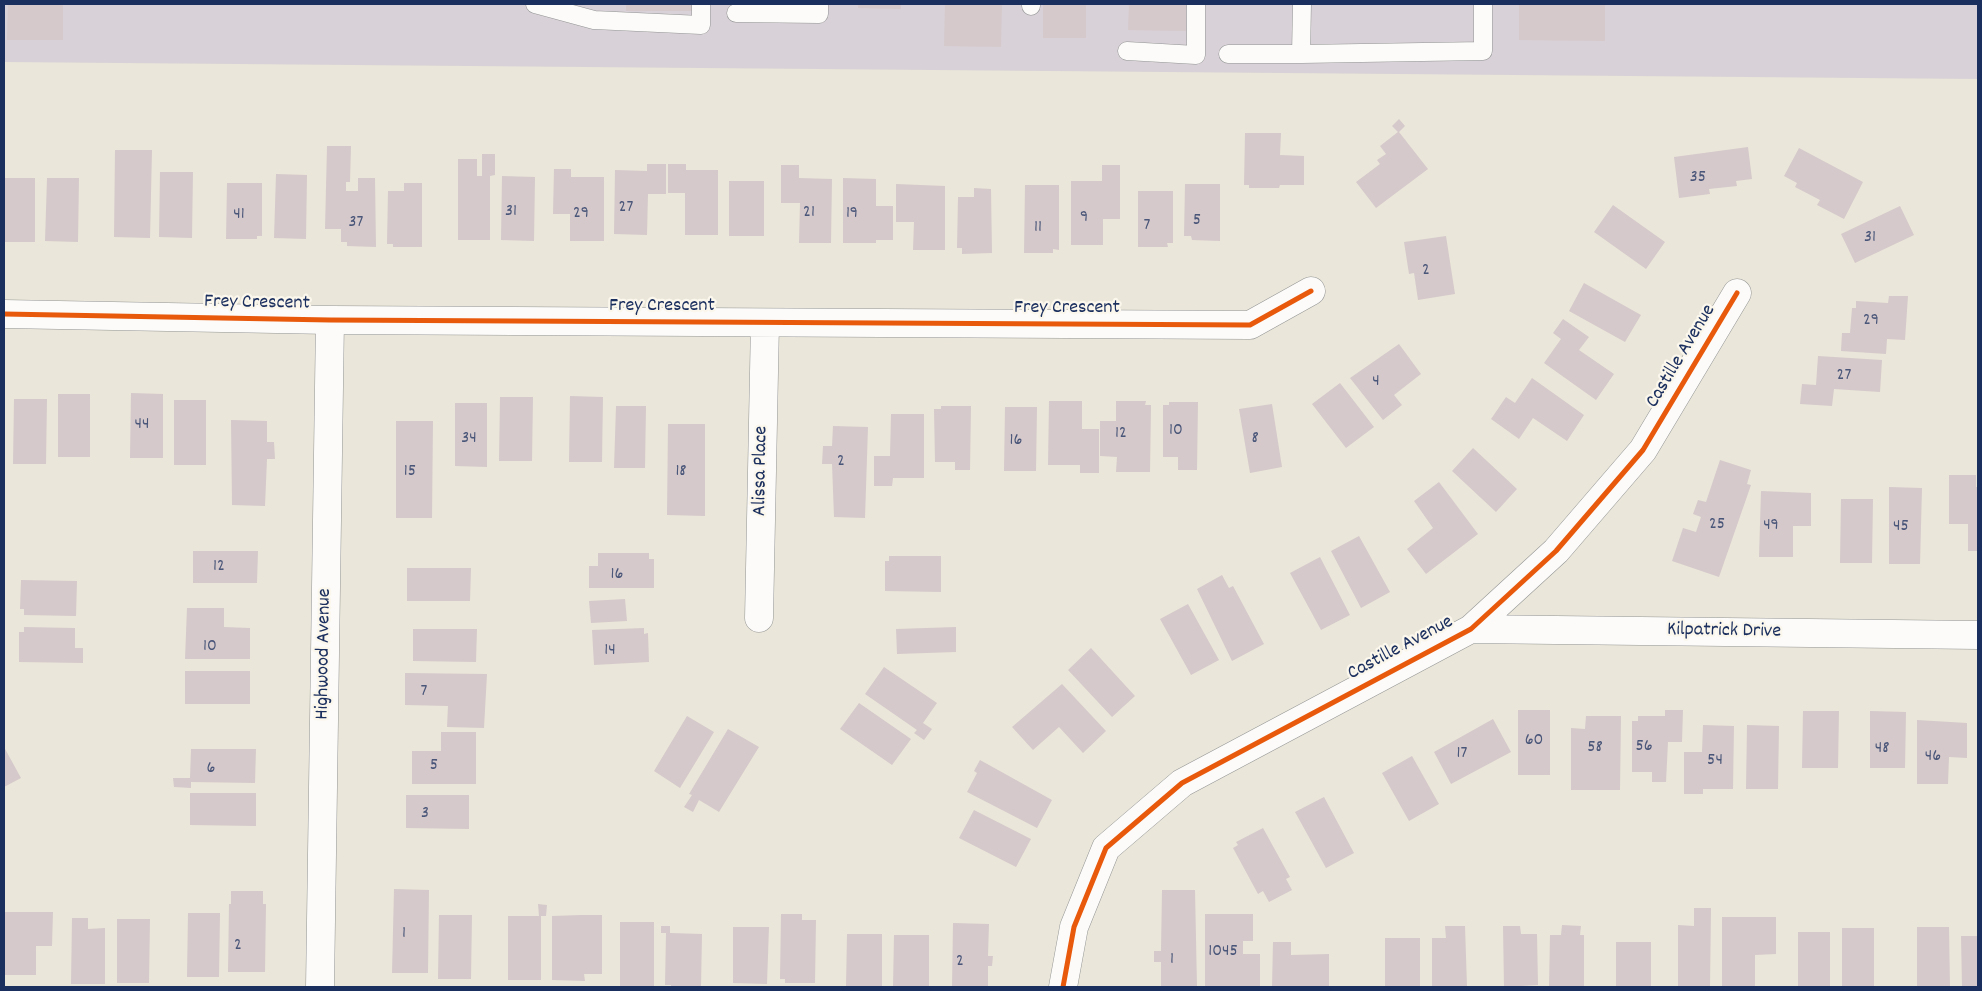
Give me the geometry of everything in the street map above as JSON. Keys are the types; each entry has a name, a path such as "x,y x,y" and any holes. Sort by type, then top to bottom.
{"street":[{"name":"Frey Crescent","path":"4,314 330,320 1250,326 1311,291"},
{"name":"Castille Avenue","path":"1063,987 1074,927 1106,848 1182,783 1471,629 1556,551 1643,450 1737,293"},
{"name":"Highwood Avenue","path":"320,987 330,320"},
{"name":"Alissa Place","path":"759,618 765,323"},
{"name":"Kilpatrick Drive","path":"1471,629 1978,635"}],"lane":[{"path":"535,4 594,20 701,25 701,4"},
{"path":"736,12 819,14 819,4"},
{"path":"1127,51 1196,55 1196,4"},
{"path":"1302,4 1302,54"},
{"path":"1228,54 1483,51 1483,4"}],"shaded area":[{"path":"4,4 1978,4 1978,79 4,62"}],"building":[{"path":"8,4 63,4 63,40 7,40"},
{"path":"626,4 695,4 694,11 626,11"},
{"path":"858,4 901,4 901,9 858,8"},
{"path":"945,4 1002,4 1001,47 944,46"},
{"path":"1043,4 1086,4 1086,38 1043,38"},
{"path":"1129,4 1186,4 1186,31 1128,30"},
{"path":"1519,4 1605,4 1605,41 1519,40"},
{"path":"1399,119 1405,126 1399,132 1428,169 1376,208 1356,182 1380,164 1377,160 1386,154 1380,146 1398,132 1392,126"},
{"path":"1245,133 1281,133 1280,155 1304,156 1304,185 1280,185 1279,188 1249,188 1249,185 1244,185"},
{"path":"327,146 351,146 350,182 346,182 346,191 358,191 358,178 375,178 376,247 347,246 347,242 341,242 341,229 325,229"},
{"path":"1748,147 1752,179 1736,181 1737,186 1709,189 1710,194 1679,198 1674,157"},
{"path":"1799,148 1863,182 1844,219 1817,205 1820,200 1795,187 1797,183 1784,176"},
{"path":"115,150 152,150 150,238 114,237"},
{"path":"482,154 495,154 495,175 490,176 490,240 458,240 458,159 477,159 477,176 482,176"},
{"path":"647,164 666,164 666,194 648,194 647,235 614,234 615,170 647,171"},
{"path":"668,164 686,164 686,170 718,170 718,235 685,235 685,193 668,193"},
{"path":"781,165 799,165 799,178 832,179 831,243 799,243 800,203 781,203"},
{"path":"1102,165 1120,165 1120,219 1103,219 1103,245 1071,245 1071,181 1102,181"},
{"path":"554,169 571,169 571,177 604,177 604,241 570,241 570,214 553,214"},
{"path":"160,172 193,172 192,238 159,237"},
{"path":"276,174 307,175 306,239 274,238"},
{"path":"502,176 535,177 534,241 501,240"},
{"path":"4,178 35,178 35,242 4,242"},
{"path":"47,178 79,178 78,242 45,241"},
{"path":"843,178 876,179 876,206 893,206 893,240 876,240 876,243 843,243"},
{"path":"729,181 764,181 764,236 729,236"},
{"path":"227,183 262,183 262,236 257,236 257,239 226,239"},
{"path":"404,183 422,183 422,247 393,247 393,244 387,244 388,191 404,191"},
{"path":"896,184 945,186 945,250 913,250 914,222 896,222"},
{"path":"1185,184 1220,184 1220,241 1192,240 1191,236 1184,236"},
{"path":"1025,185 1059,185 1059,250 1053,249 1053,253 1024,253"},
{"path":"974,188 991,189 992,253 962,254 962,248 957,248 958,197 974,197"},
{"path":"1138,191 1173,191 1173,243 1167,243 1168,247 1138,247"},
{"path":"1613,205 1665,242 1646,269 1594,232"},
{"path":"1900,206 1914,235 1855,263 1841,234"},
{"path":"1446,236 1455,294 1418,300 1414,273 1409,274 1404,242"},
{"path":"1584,283 1641,315 1625,342 1569,311"},
{"path":"1889,296 1908,296 1905,340 1887,339 1886,354 1841,351 1842,333 1850,333 1852,308 1856,308 1856,301 1888,303"},
{"path":"1563,319 1589,337 1579,350 1614,374 1596,400 1544,363 1561,339 1553,333"},
{"path":"1399,344 1421,374 1394,395 1402,405 1383,420 1350,378"},
{"path":"1818,356 1882,360 1880,392 1834,389 1832,406 1800,404 1802,384 1816,385"},
{"path":"1532,378 1584,415 1567,441 1533,418 1519,439 1491,419 1506,397 1515,403"},
{"path":"1340,383 1374,427 1346,448 1312,404"},
{"path":"131,393 163,394 163,458 130,458"},
{"path":"58,394 90,394 90,457 58,457"},
{"path":"570,396 603,397 602,462 569,462"},
{"path":"500,397 533,397 532,461 499,461"},
{"path":"14,399 47,399 46,464 13,464"},
{"path":"174,400 206,400 206,465 174,465"},
{"path":"1049,401 1082,401 1082,429 1099,429 1099,473 1080,473 1080,465 1048,465"},
{"path":"1116,401 1146,401 1145,405 1151,405 1150,472 1116,472 1117,457 1100,456 1100,421 1116,421"},
{"path":"1169,402 1198,402 1197,470 1178,470 1178,457 1163,457 1163,405 1169,405"},
{"path":"455,403 487,403 487,467 455,466"},
{"path":"1272,404 1282,467 1250,473 1239,409"},
{"path":"616,406 646,406 645,468 614,468"},
{"path":"941,406 971,406 970,470 955,470 955,462 935,462 934,409 941,409"},
{"path":"1005,407 1037,407 1036,471 1004,471"},
{"path":"891,414 924,414 924,478 893,478 892,486 874,486 874,456 890,456"},
{"path":"231,420 267,421 267,442 274,442 275,459 267,459 265,506 232,505"},
{"path":"396,421 433,421 432,518 396,518"},
{"path":"668,424 705,424 705,516 667,515"},
{"path":"833,426 868,427 865,518 834,517 832,464 822,464 823,446 832,446"},
{"path":"1473,448 1517,489 1496,512 1452,471"},
{"path":"1720,460 1751,470 1747,484 1751,485 1719,577 1672,561 1683,528 1696,532 1701,517 1693,514 1698,500 1706,502"},
{"path":"1949,475 1976,475 1976,487 1978,487 1978,551 1968,551 1968,524 1949,524"},
{"path":"1439,482 1478,534 1426,574 1407,549 1433,528 1414,501"},
{"path":"1889,487 1922,488 1920,564 1889,564"},
{"path":"1761,491 1811,493 1811,526 1793,526 1793,557 1759,557"},
{"path":"1841,499 1873,499 1872,563 1840,563"},
{"path":"1359,536 1390,592 1361,608 1331,551"},
{"path":"193,551 258,551 257,583 193,583"},
{"path":"598,553 649,553 649,559 654,559 654,588 589,588 589,566 598,566"},
{"path":"889,556 941,556 941,592 885,591 885,561 889,561"},
{"path":"1320,557 1350,615 1321,630 1290,573"},
{"path":"407,568 471,568 470,601 407,601"},
{"path":"1222,575 1229,588 1233,586 1264,644 1232,661 1197,589"},
{"path":"21,580 77,581 76,616 24,615 24,609 20,609"},
{"path":"625,599 627,621 591,623 589,601"},
{"path":"1188,604 1219,660 1191,675 1160,619"},
{"path":"187,608 224,608 224,627 250,628 250,659 185,659"},
{"path":"24,627 75,628 75,648 83,648 83,663 19,662 19,632 24,632"},
{"path":"956,627 956,652 897,654 896,629"},
{"path":"644,628 644,634 648,633 649,662 594,665 592,630"},
{"path":"413,629 477,629 476,662 413,661"},
{"path":"1091,648 1135,696 1112,717 1068,670"},
{"path":"884,667 937,703 923,723 932,729 924,740 914,733 917,730 865,694"},
{"path":"185,671 250,671 250,704 185,704"},
{"path":"405,673 487,674 484,728 447,727 448,706 405,705"},
{"path":"1062,684 1106,731 1083,753 1059,727 1033,750 1012,727"},
{"path":"859,703 911,739 892,765 840,729"},
{"path":"1518,710 1550,710 1550,775 1518,775"},
{"path":"1665,710 1683,710 1682,742 1668,742 1666,782 1652,782 1652,772 1632,772 1632,721 1638,721 1638,716 1665,716"},
{"path":"1803,711 1839,711 1838,768 1802,768"},
{"path":"1870,711 1906,712 1905,768 1870,768"},
{"path":"687,716 714,732 680,788 654,771"},
{"path":"1586,716 1621,716 1620,790 1571,790 1571,728 1585,729"},
{"path":"1493,719 1511,752 1451,784 1434,752"},
{"path":"1917,720 1967,723 1967,758 1949,757 1948,784 1917,784"},
{"path":"1703,725 1734,726 1733,789 1703,789 1703,794 1684,794 1684,752 1702,752"},
{"path":"1747,725 1779,726 1778,789 1746,789"},
{"path":"728,729 759,747 719,812 699,800 693,812 684,807 692,795 689,794"},
{"path":"441,732 476,732 476,784 412,784 412,751 441,751"},
{"path":"4,747 21,778 4,787"},
{"path":"191,749 256,749 255,783 191,782 191,788 174,787 173,778 190,778"},
{"path":"1412,756 1439,804 1409,821 1382,773"},
{"path":"980,760 1052,800 1037,828 967,792 977,773 974,771"},
{"path":"190,793 256,793 256,826 190,825"},
{"path":"406,795 469,795 469,829 406,828"},
{"path":"1324,797 1354,853 1326,868 1295,812"},
{"path":"974,810 1031,839 1016,867 959,838"},
{"path":"1263,828 1290,877 1286,879 1292,890 1269,902 1263,891 1258,894 1233,848 1238,845 1236,842"},
{"path":"394,889 429,890 428,973 392,973"},
{"path":"1162,890 1195,890 1197,987 1161,987 1161,962 1154,962 1154,951 1161,951"},
{"path":"231,891 263,891 263,904 266,904 265,972 228,972 229,904 231,904"},
{"path":"538,904 547,905 546,916 541,916 541,980 508,980 508,916 539,916"},
{"path":"1694,908 1711,908 1710,987 1678,987 1678,925 1694,926"},
{"path":"4,912 53,912 52,946 36,946 36,975 4,975"},
{"path":"188,913 220,913 219,977 187,977"},
{"path":"781,914 802,914 802,920 816,920 815,983 785,983 785,979 780,979"},
{"path":"1205,914 1253,914 1253,941 1243,941 1243,954 1260,954 1260,987 1205,987"},
{"path":"439,915 472,915 471,979 438,979"},
{"path":"602,915 602,974 584,974 585,981 552,980 552,916"},
{"path":"1722,917 1776,917 1776,954 1755,955 1755,987 1722,987"},
{"path":"72,918 88,918 88,929 105,928 105,984 71,984"},
{"path":"117,919 150,919 149,983 117,983"},
{"path":"620,922 654,922 654,987 620,987"},
{"path":"953,923 989,924 988,956 993,956 992,966 988,966 988,987 952,987"},
{"path":"1562,925 1581,926 1580,935 1584,935 1584,987 1549,987 1550,935 1561,935"},
{"path":"661,926 670,926 670,933 702,934 701,987 671,987 671,985 665,985 666,933 661,933"},
{"path":"1445,926 1465,926 1467,987 1432,987 1432,938 1446,938"},
{"path":"1503,926 1520,926 1521,934 1537,934 1538,985 1504,987"},
{"path":"733,927 769,927 767,984 733,983"},
{"path":"1917,927 1949,927 1950,987 1917,987"},
{"path":"1842,928 1874,928 1874,987 1842,987"},
{"path":"1798,932 1830,932 1830,987 1798,987"},
{"path":"847,934 882,934 882,987 846,987"},
{"path":"894,935 929,935 929,987 893,987"},
{"path":"1961,936 1978,936 1978,987 1962,987"},
{"path":"1385,938 1420,938 1420,987 1385,987"},
{"path":"1273,942 1291,942 1291,955 1329,954 1329,987 1272,987"},
{"path":"1616,942 1651,942 1651,987 1616,987"}],"cycle path":[{"path":"4,314 330,320 1250,325 1311,291"},
{"path":"1063,987 1074,927 1106,848 1182,783 1471,629 1556,551 1643,450 1737,293"}]}
